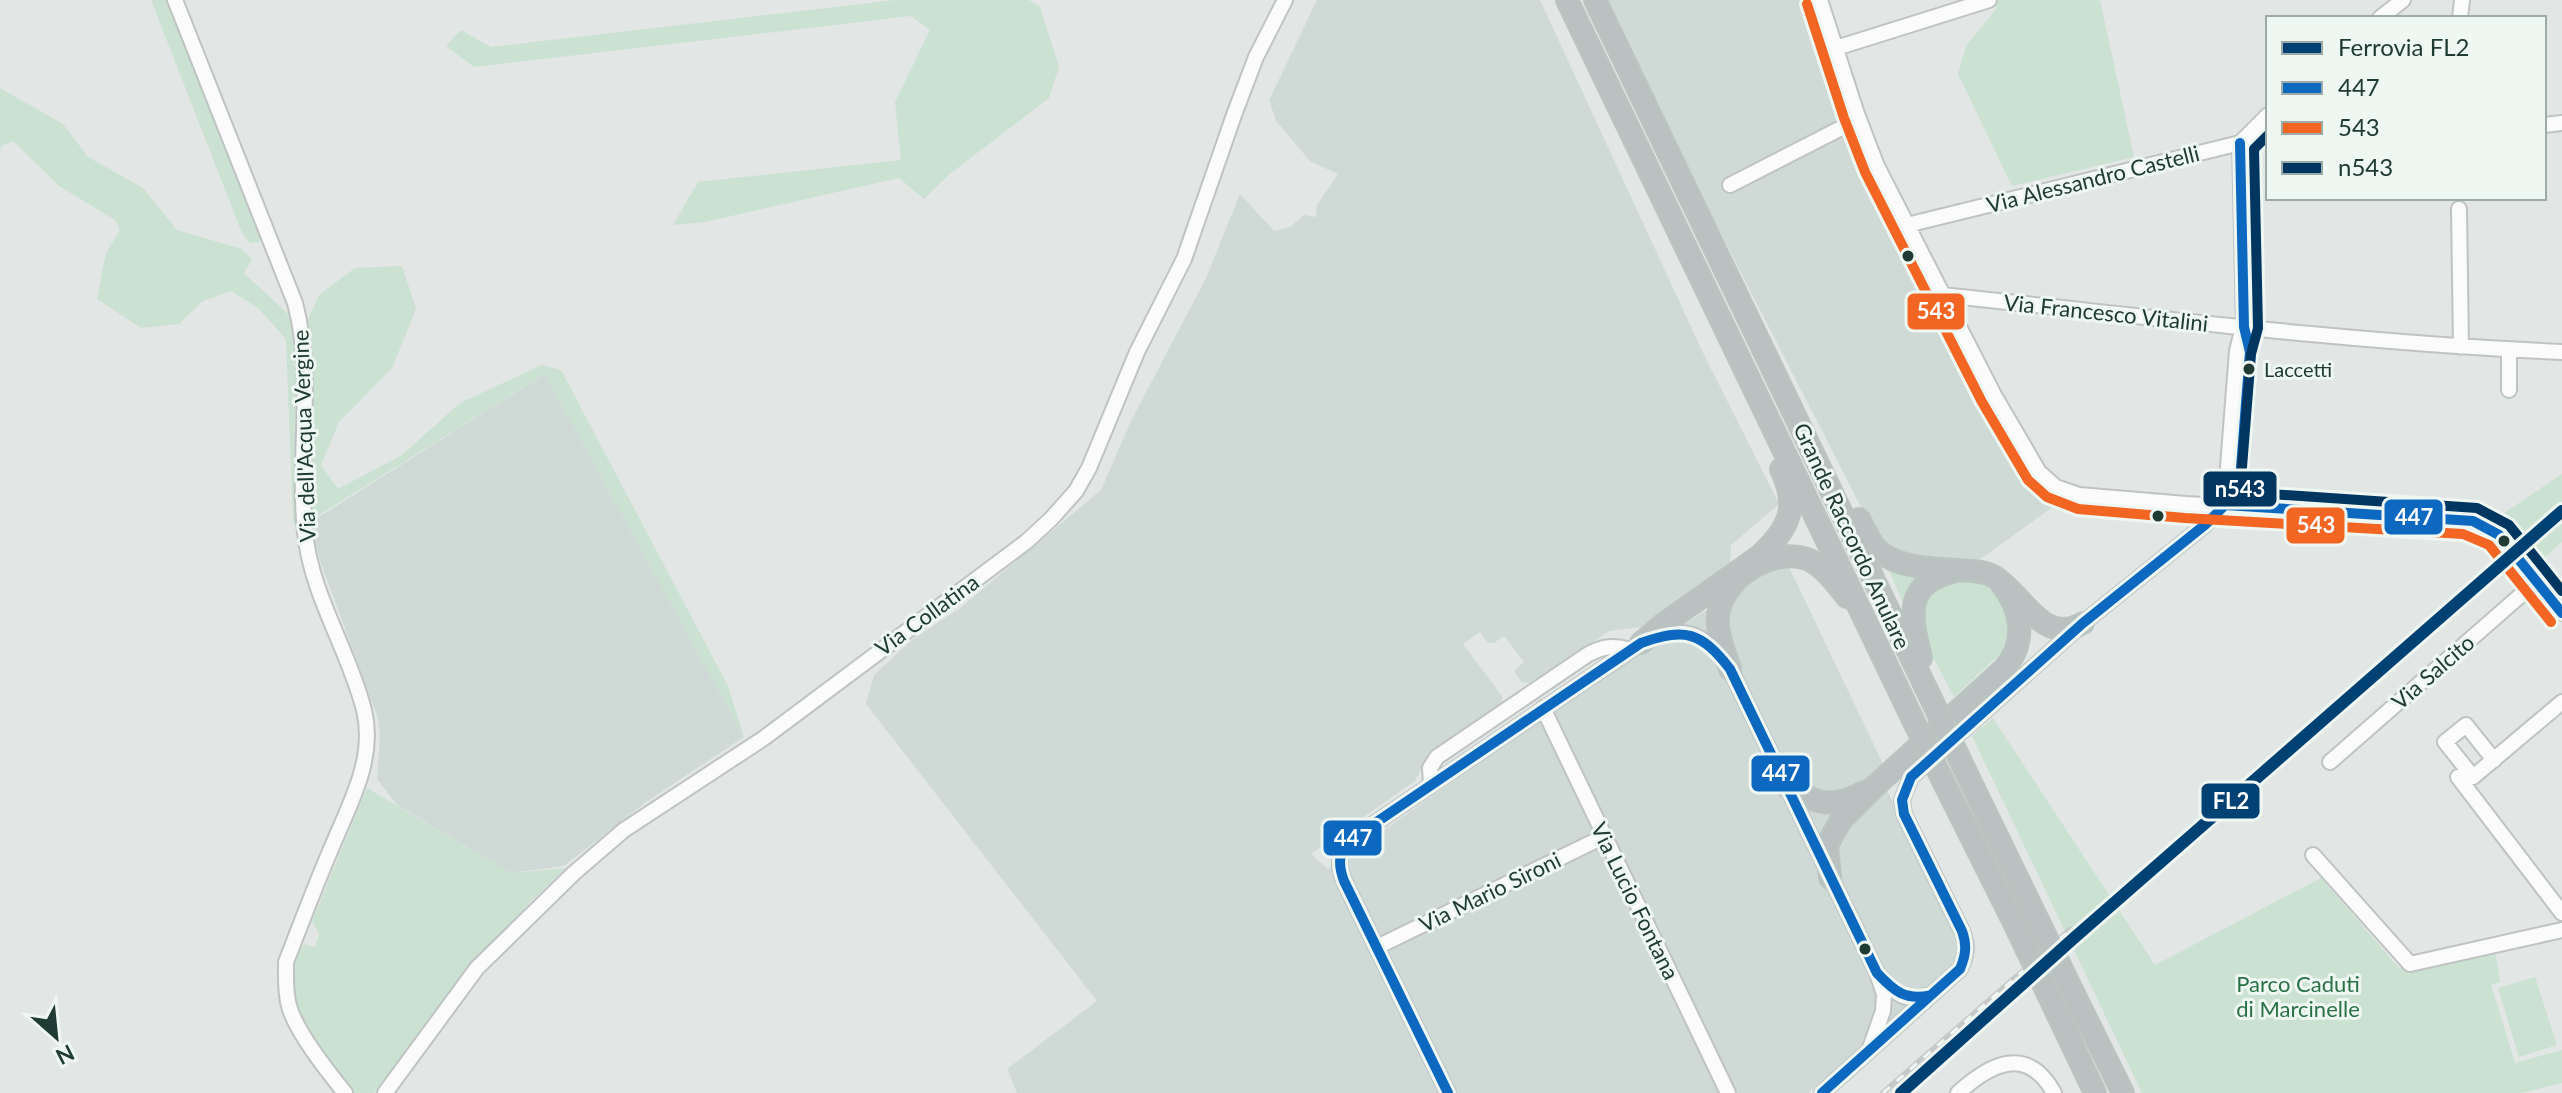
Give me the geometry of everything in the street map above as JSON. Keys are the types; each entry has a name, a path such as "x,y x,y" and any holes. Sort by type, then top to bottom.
{"highway":[{"name":"Grande Raccordo Anulare","path":"1567,0 2095,1093"},
{"name":"Grande Raccordo Anulare","path":"1595,0 2123,1093"},
{"path":"1636,646 1761,555 1783,531 1791,511 1791,499 1747,371"},
{"path":"1800,424 1877,550 1907,564 1988,574 2047,626 2067,629 2083,623"},
{"path":"1730,669 1718,619 1725,595 1735,581 1761,564 1785,557 1803,558 1819,566 1852,604 1881,651"},
{"path":"1933,703 1912,608 1927,584 1960,570"},
{"path":"1830,878 1827,855 1830,838 1841,820 2009,664 2019,641 2020,622 2014,602 2000,582"},
{"path":"1786,786 1814,800 1830,803 1851,799 1874,787"}],"street":[{"name":"Via dell'Acqua Vergine","path":"175,0 295,303 304,368 304,517 307,547 367,724 368,736 360,782 286,962 290,1009 312,1049 345,1093"},
{"name":"Via Collatina","path":"385,1093 477,968 574,873 624,830 764,738 1026,542 1076,491 1089,468 1137,352 1184,259 1256,57 1285,0"},
{"path":"1820,0 1877,166 2028,456 2052,484 2079,495 2473,521 2499,535 2562,613"},
{"path":"1836,48 1989,0"},
{"path":"2383,16 2403,0"},
{"path":"1822,1093 1960,969 1968,946 1906,820 1902,800 1906,786 1917,769 2083,623 2232,505 2244,327 2240,143 2266,117"},
{"path":"1730,185 1859,119"},
{"name":"Via Alessandro Castelli","path":"1907,225 2240,143"},
{"path":"2459,209 2461,347"},
{"name":"Via Francesco Vitalini","path":"1943,295 2461,347 2562,352"},
{"path":"2509,350 2509,390"},
{"name":"Via Salcito","path":"2330,762 2537,581"},
{"path":"1448,1093 1341,873 1341,851 1350,840 1636,646 1669,633 1687,632 1708,642 1730,669 1877,973 1884,994 1883,1011 1870,1048"},
{"path":"1431,785 1430,768 1437,757 1602,647 1636,646"},
{"path":"2494,760 2562,702"},
{"name":"Via Lucio Fontana","path":"1543,708 1728,1093"},
{"path":"2458,777 2562,913"},
{"name":"Via Mario Sironi","path":"1377,947 1603,837"},
{"path":"2313,855 2410,964 2562,930"},
{"path":"1877,973 1904,998 1931,995"},
{"path":"1958,1093 1983,1071 2014,1063 2039,1074 2054,1093"}],"shaded area":[{"path":"1317,0 1540,0 1705,357 1779,504 1731,545 1730,567 1641,627 1609,631 1532,683 1522,682 1514,671 1524,662 1504,636 1494,643 1488,643 1480,632 1463,644 1502,696 1501,705 1429,754 1415,781 1311,854 1328,869 1654,644 1768,570 1789,567 1883,764 1887,790 1957,935 1959,949 1955,963 1942,978 1808,1093 1017,1093 1007,1069 1097,1001 866,704 874,675 913,639 959,609 1101,490 1131,421 1206,278 1240,194 1274,231 1290,227 1304,215 1316,217 1317,205 1338,174 1310,161 1276,121 1269,100"},
{"path":"1607,0 1810,0 1874,179 1980,386 2036,484 2061,501 1979,560 1903,556 1878,540 1697,187"},
{"path":"545,374 744,737 646,802 564,866 511,873 397,805 377,779 378,718 319,558 313,532 314,520"}],"green space":[{"path":"151,0 169,0 262,235 259,242 250,243 242,233"},
{"path":"895,0 1029,0 1040,7 1059,67 1049,98 951,173 924,199 899,178 705,222 673,225 698,182 901,160 895,102 930,30 911,16 474,67 446,46 461,30 491,47"},
{"path":"1996,0 2100,0 2134,157 2012,186 1958,74 1966,46 1996,9"},
{"path":"0,88 63,124 88,157 143,188 177,230 242,249 252,260 244,273 291,317 299,359 298,523 293,524 286,339 258,308 231,291 203,301 179,324 141,328 97,299 106,253 120,230 115,220 59,186 13,141 1,146 0,151"},
{"path":"402,266 416,309 392,368 339,422 321,465 338,489 402,455 460,403 542,365 561,370 728,686 744,737 545,374 311,520 308,319 319,295 355,268"},
{"path":"2562,474 2562,542 2538,563 2528,541 2498,517"},
{"path":"1888,568 1908,575 1925,575 1906,610"},
{"path":"1967,576 1991,585 2005,603 2010,627 2001,653 1954,697 1921,635 1923,604 1937,585"},
{"name":"Parco Caduti di Marcinelle","path":"1993,718 2155,965 2321,878 2398,967 2415,971 2495,951 2500,982 2491,985 2515,1063 2562,1050 2562,1083 2521,1093 2142,1093 1972,736"},
{"path":"367,788 511,873 566,868 531,901 470,969 392,1076 373,1093 352,1093 303,1023 295,1004 292,984 294,964 304,944 315,947 319,934 312,921"},
{"path":"2535,977 2557,1045 2519,1057 2498,988"}],"railway":[{"path":"1883,1093 2070,930"}],"rail line":[{"name":"FL2","path":"1901,1093 2562,511"}],"transit line":[{"name":"543","path":"1807,4 1865,172 1982,402 2028,480 2047,497 2078,509 2463,534 2489,545 2551,622"},
{"name":"n543","path":"2266,137 2254,149 2258,328 2251,354 2240,492 2477,508 2509,525 2562,591"},
{"name":"447","path":"2238,506 2250,352 2244,327 2240,143"},
{"name":"447","path":"2225,505 2473,521 2499,535 2562,613"},
{"name":"447","path":"1822,1093 1960,969 1964,959 1962,931 1904,814 1902,800 1911,777 2083,623 2206,524 2225,505"},
{"name":"447","path":"1448,1093 1344,881 1341,854 1350,840 1641,643 1669,635 1681,634 1701,640 1730,669 1877,973 1901,993 1914,997 1931,995"}],"place":[{"name":"Laccetti","path":"2249,369"}]}
